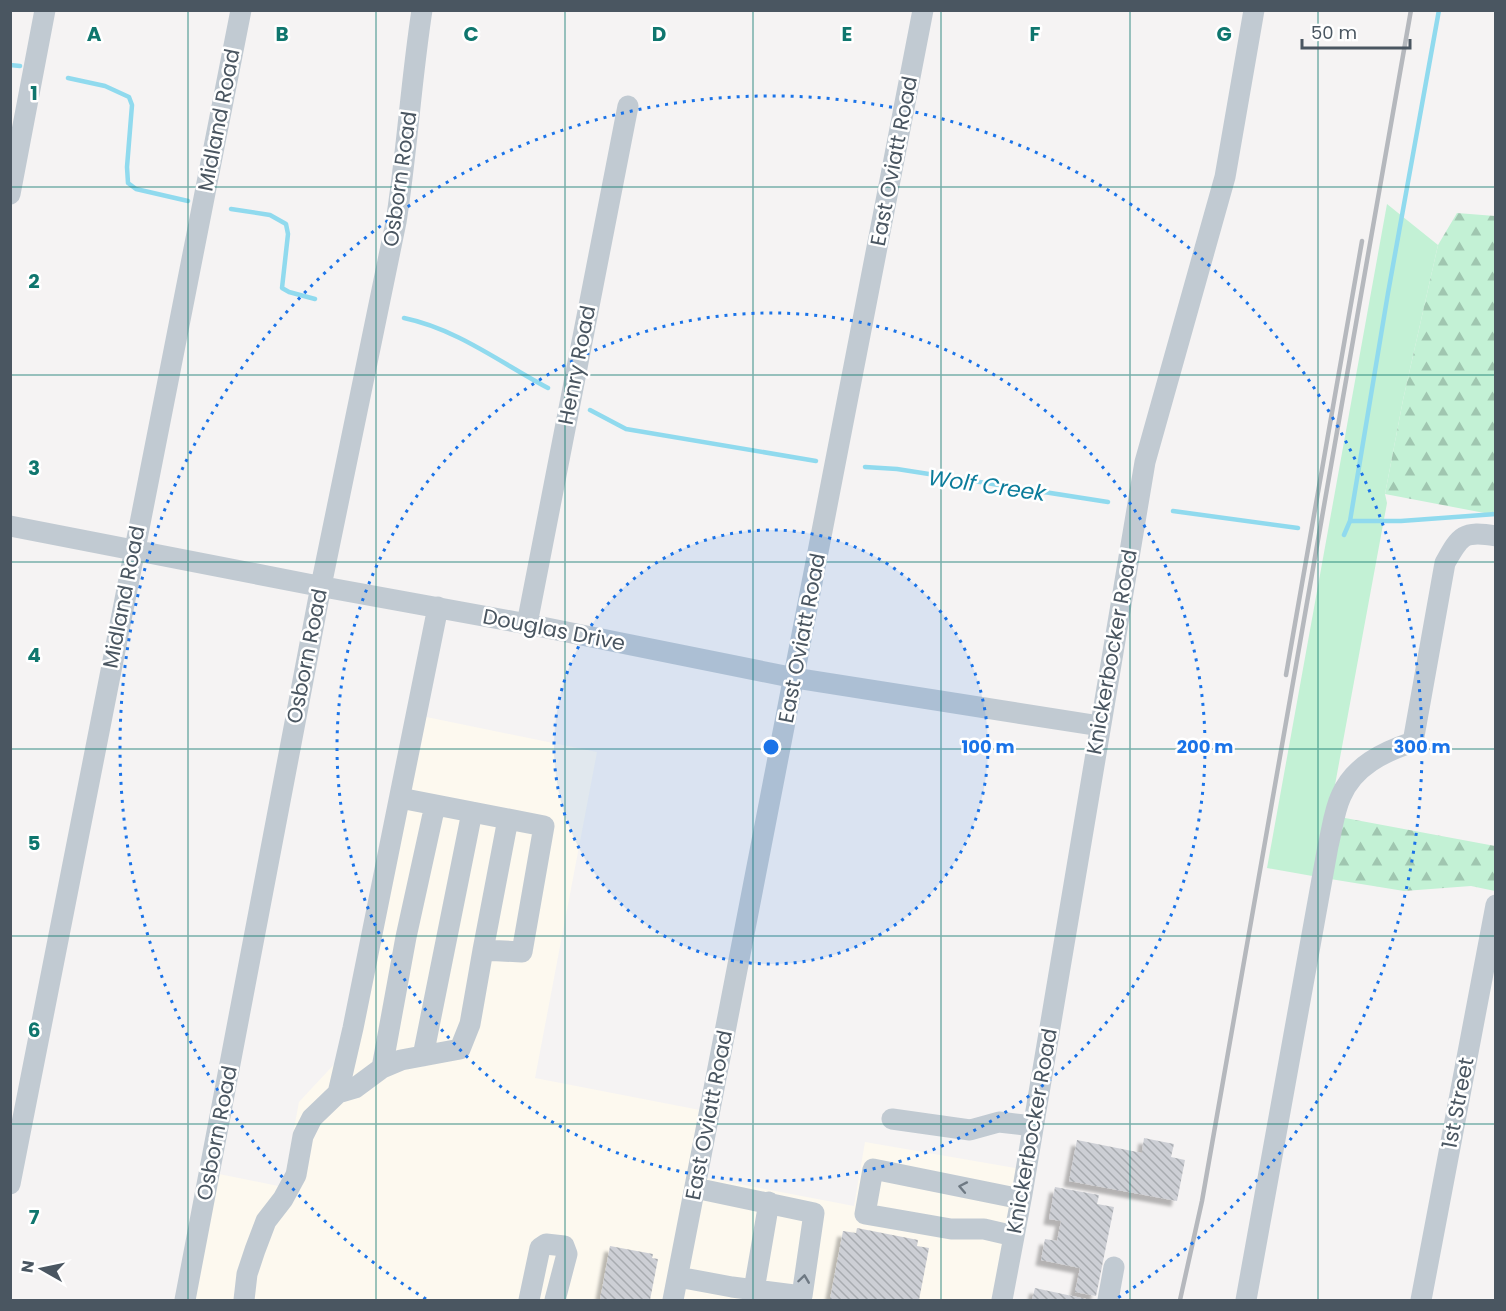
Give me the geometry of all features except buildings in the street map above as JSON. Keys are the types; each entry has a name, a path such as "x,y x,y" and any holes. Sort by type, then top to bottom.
{"street":[{"path":"10,194 45,10"},
{"name":"Midland Road","path":"10,1184 241,10"},
{"name":"Osborn Road","path":"185,1300 321,586 396,222 422,10"},
{"name":"East Oviatt Road","path":"676,1288 923,10"},
{"name":"Knickerbocker Road","path":"1002,1300 1145,462 1224,177 1254,10"},
{"name":"Henry Road","path":"527,624 628,106"},
{"name":"Douglas Drive","path":"10,526 527,624 795,678 1100,726"},
{"path":"1246,1300 1328,846 1341,797 1353,775 1377,756 1413,742 1445,563 1457,542 1474,532 1496,536"},
{"path":"338,1093 438,607"},
{"path":"400,798 544,826 522,952 483,950"},
{"path":"382,1068 406,937 435,805"},
{"path":"423,1056 472,812"},
{"path":"244,1300 247,1274 255,1250 266,1221 283,1199 296,1175 303,1136 312,1118 338,1093 355,1088 382,1068 401,1060 460,1049 470,1024 508,819"},
{"name":"1st Street","path":"1420,1300 1496,905"},
{"path":"892,1119 970,1130 999,1122 1033,1126"},
{"path":"1014,1236 984,1229 951,1228 865,1214 873,1169 1021,1199"},
{"path":"676,1288 754,1290 802,1296 814,1213 695,1188"},
{"path":"754,1290 769,1202"},
{"path":"529,1300 540,1248 546,1244 564,1246 567,1254 555,1300"},
{"path":"1108,1300 1114,1267"},
{"path":"676,1288 696,1292 702,1300"}],"shaded area":[{"path":"407,713 597,752 535,1078 705,1111 692,1175 854,1206 865,1142 1033,1171 1010,1300 194,1300 219,1174 283,1187 299,1102 340,1058"}],"green space":[{"path":"1387,204 1438,245 1403,400 1385,494 1387,503 1318,877 1267,868"},
{"path":"1457,213 1495,216 1495,515 1385,494 1403,400 1438,245"},
{"path":"1329,815 1495,846 1495,891 1471,886 1404,891 1318,877"}],"waterway":[{"path":"1350,521 1439,10"},
{"name":"Wolf Creek","path":"10,65 20,66"},
{"name":"Wolf Creek","path":"68,78 105,86 129,97 132,105 127,167 128,183 136,189 188,201"},
{"name":"Wolf Creek","path":"231,209 270,215 286,224 288,234 282,288 315,299"},
{"name":"Wolf Creek","path":"404,318 460,338 548,388"},
{"name":"Wolf Creek","path":"590,410 626,429 816,461"},
{"name":"Wolf Creek","path":"865,467 897,469 1108,502"},
{"name":"Wolf Creek","path":"1173,511 1298,528"},
{"name":"Wolf Creek","path":"1344,535 1350,521 1401,521 1496,514"}],"railway":[{"path":"1180,1300 1202,1201 1411,10"},
{"path":"1286,675 1362,241"}]}
